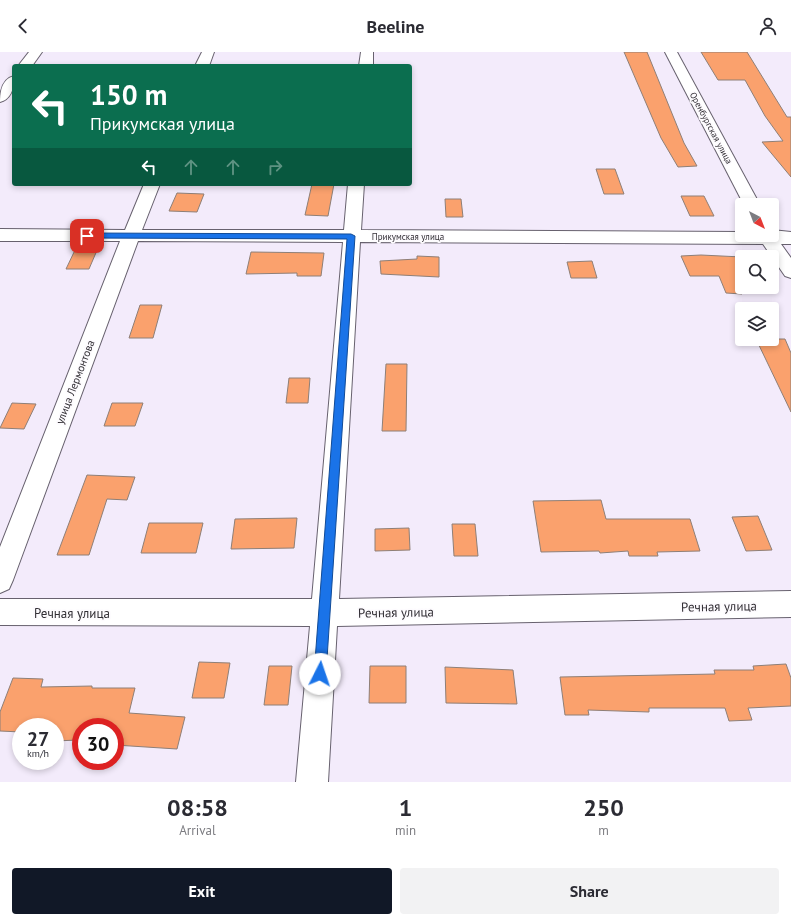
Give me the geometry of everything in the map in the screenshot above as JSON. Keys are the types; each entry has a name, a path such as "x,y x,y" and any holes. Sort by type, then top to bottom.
{"street":[{"path":"27,64 36,52"},
{"path":"203,64 208,52"},
{"path":"366,64 367,52"},
{"name":"Оренбургская улица","path":"671,52 748,198"},
{"path":"0,98 12,83"},
{"name":"улица Лермонтова","path":"0,580 151,186"},
{"path":"312,782 356,186"},
{"name":"Прикумская улица","path":"0,235 351,236 776,245 791,238"},
{"path":"776,245 791,271"},
{"name":"Речная улица","path":"0,612 324,613 791,604"}],"building":[{"path":"624,52 647,52 684,143 697,166 678,167 661,138"},
{"path":"701,52 747,52 787,117 791,117 791,177 762,142 783,141 765,116 745,80 718,80"},
{"path":"596,169 615,169 624,194 604,194"},
{"path":"312,186 334,186 328,216 305,215"},
{"path":"177,193 204,194 197,212 169,211"},
{"path":"681,196 704,196 714,216 690,216"},
{"path":"445,199 461,199 463,217 446,217"},
{"path":"76,248 98,248 89,269 66,269"},
{"path":"251,252 324,253 321,276 297,276 297,273 246,274"},
{"path":"701,255 735,257 735,294 726,293 719,276 690,276 681,256"},
{"path":"417,256 439,257 439,277 381,274 380,261 417,259"},
{"path":"592,261 597,278 571,278 567,262"},
{"path":"140,305 162,305 153,338 129,338"},
{"path":"779,339 785,339 791,353 791,412 759,346 779,346"},
{"path":"386,364 407,364 406,431 382,431"},
{"path":"289,378 310,378 308,403 286,403"},
{"path":"12,403 36,404 24,429 0,428"},
{"path":"112,403 143,403 135,426 104,426"},
{"path":"87,475 135,477 127,500 107,499 89,555 57,555"},
{"path":"601,500 606,519 690,519 700,551 657,552 658,556 629,556 628,551 600,553 599,551 541,552 533,501"},
{"path":"758,516 772,550 746,551 732,517"},
{"path":"297,518 294,548 231,549 235,519"},
{"path":"149,523 203,523 196,553 141,553"},
{"path":"452,524 475,524 478,556 454,556"},
{"path":"409,528 410,550 375,551 375,529"},
{"path":"199,662 230,663 224,698 192,698"},
{"path":"786,664 791,678 791,706 748,708 752,720 729,721 725,708 649,708 649,712 588,710 589,715 565,715 560,677 715,674 714,670 754,670 753,666"},
{"path":"269,666 292,666 288,705 264,705"},
{"path":"370,666 406,666 406,703 369,703"},
{"path":"445,667 513,670 517,704 446,703"},
{"path":"13,678 43,679 41,687 92,686 92,688 135,688 129,713 185,717 177,749 124,746 124,718 72,718 72,740 64,741 64,718 12,718 12,732 0,731 0,712"}],"route":[{"path":"87,236 351,236 320,674"}]}
